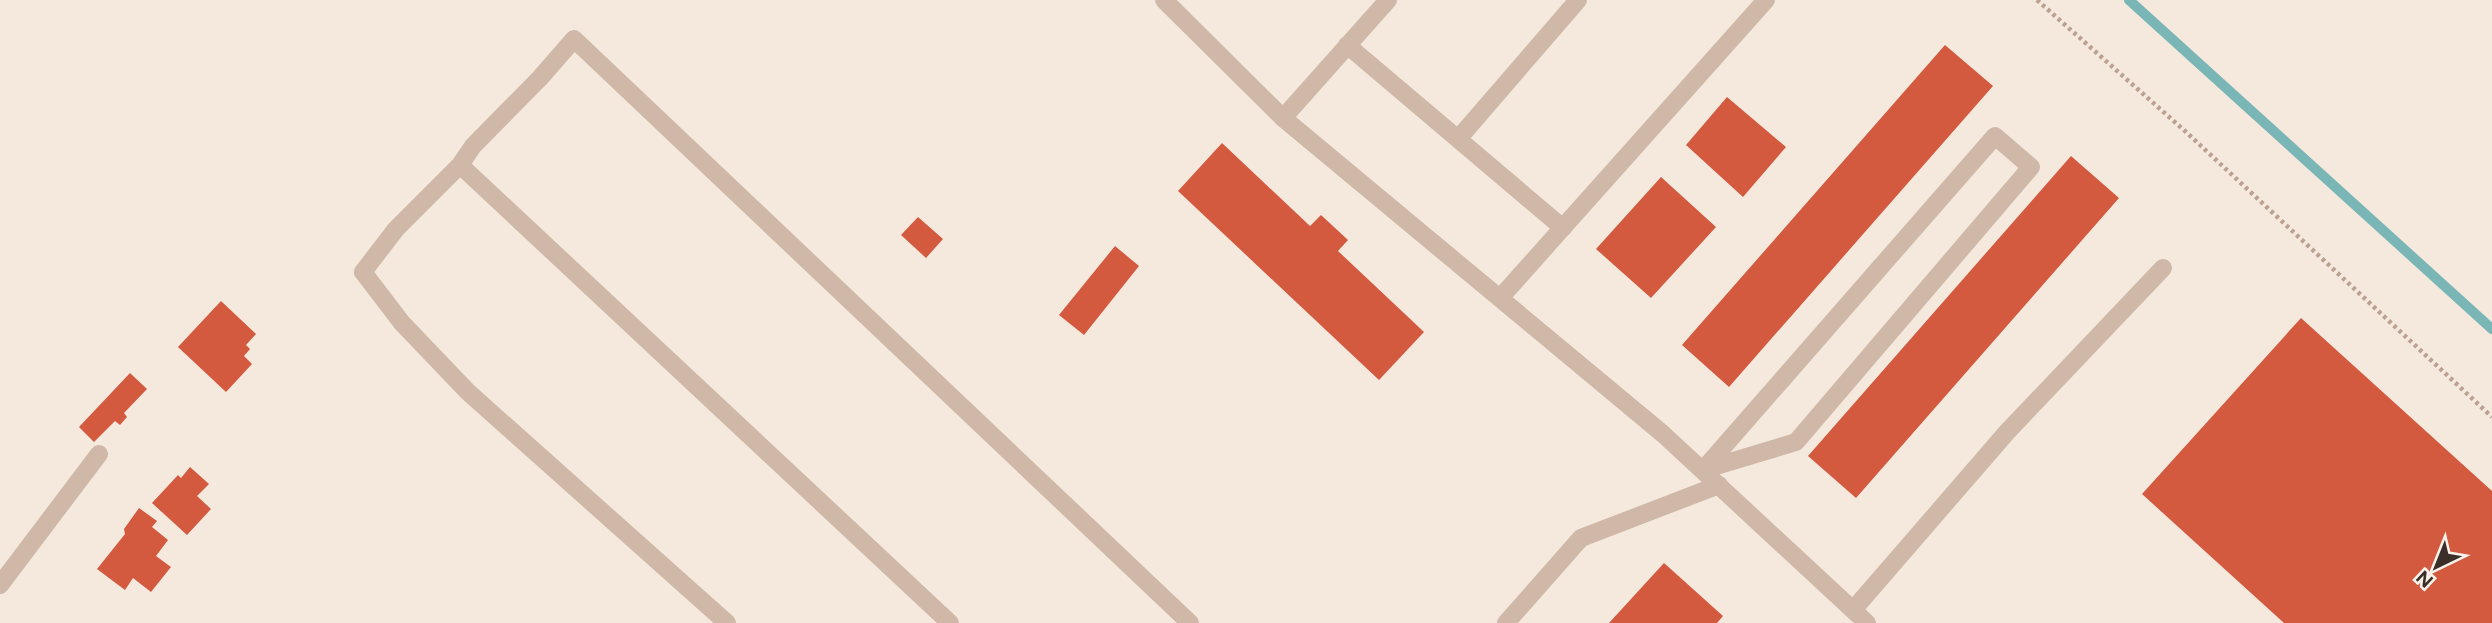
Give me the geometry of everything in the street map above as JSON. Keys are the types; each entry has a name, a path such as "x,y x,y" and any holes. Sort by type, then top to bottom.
{"lane":[{"path":"1164,0 1283,118 1663,434 1867,623"},
{"path":"1283,118 1388,0"},
{"path":"1458,139 1578,0"},
{"path":"1500,298 1766,0"},
{"path":"727,623 468,391 402,323 363,272 396,229 460,165 473,146 540,78 574,38 1190,623"},
{"path":"1347,46 1563,228"},
{"path":"1995,136 2031,167 1796,442 1703,471 1995,136"},
{"path":"460,165 950,623"},
{"path":"1853,610 2007,432 2163,268"},
{"path":"0,585 99,454"},
{"path":"1506,623 1581,538 1719,485"}],"path":[{"path":"2037,0 2185,131 2492,417"}],"building":[{"path":"1945,45 1993,86 1729,387 1682,345"},
{"path":"1727,97 1786,147 1743,197 1686,145"},
{"path":"1222,143 1310,226 1321,215 1348,240 1338,251 1424,332 1379,380 1178,191"},
{"path":"2071,156 2119,198 1856,498 1808,456"},
{"path":"1661,177 1716,227 1651,298 1596,249"},
{"path":"918,217 943,239 926,258 901,235"},
{"path":"1115,246 1139,266 1084,335 1059,315"},
{"path":"221,301 256,334 246,345 250,349 244,356 252,364 226,392 178,347"},
{"path":"2301,318 2492,491 2492,623 2284,623 2142,494"},
{"path":"130,373 147,389 124,413 127,417 120,425 115,421 94,442 79,427"},
{"path":"190,467 209,484 197,496 211,509 187,535 152,503 178,475 181,478"},
{"path":"139,508 157,521 152,527 168,540 156,556 171,567 151,592 133,578 125,590 97,569 125,534 124,529"},
{"path":"1664,563 1723,616 1717,623 1609,623"}],"waterway":[{"path":"2129,0 2492,329"}]}
